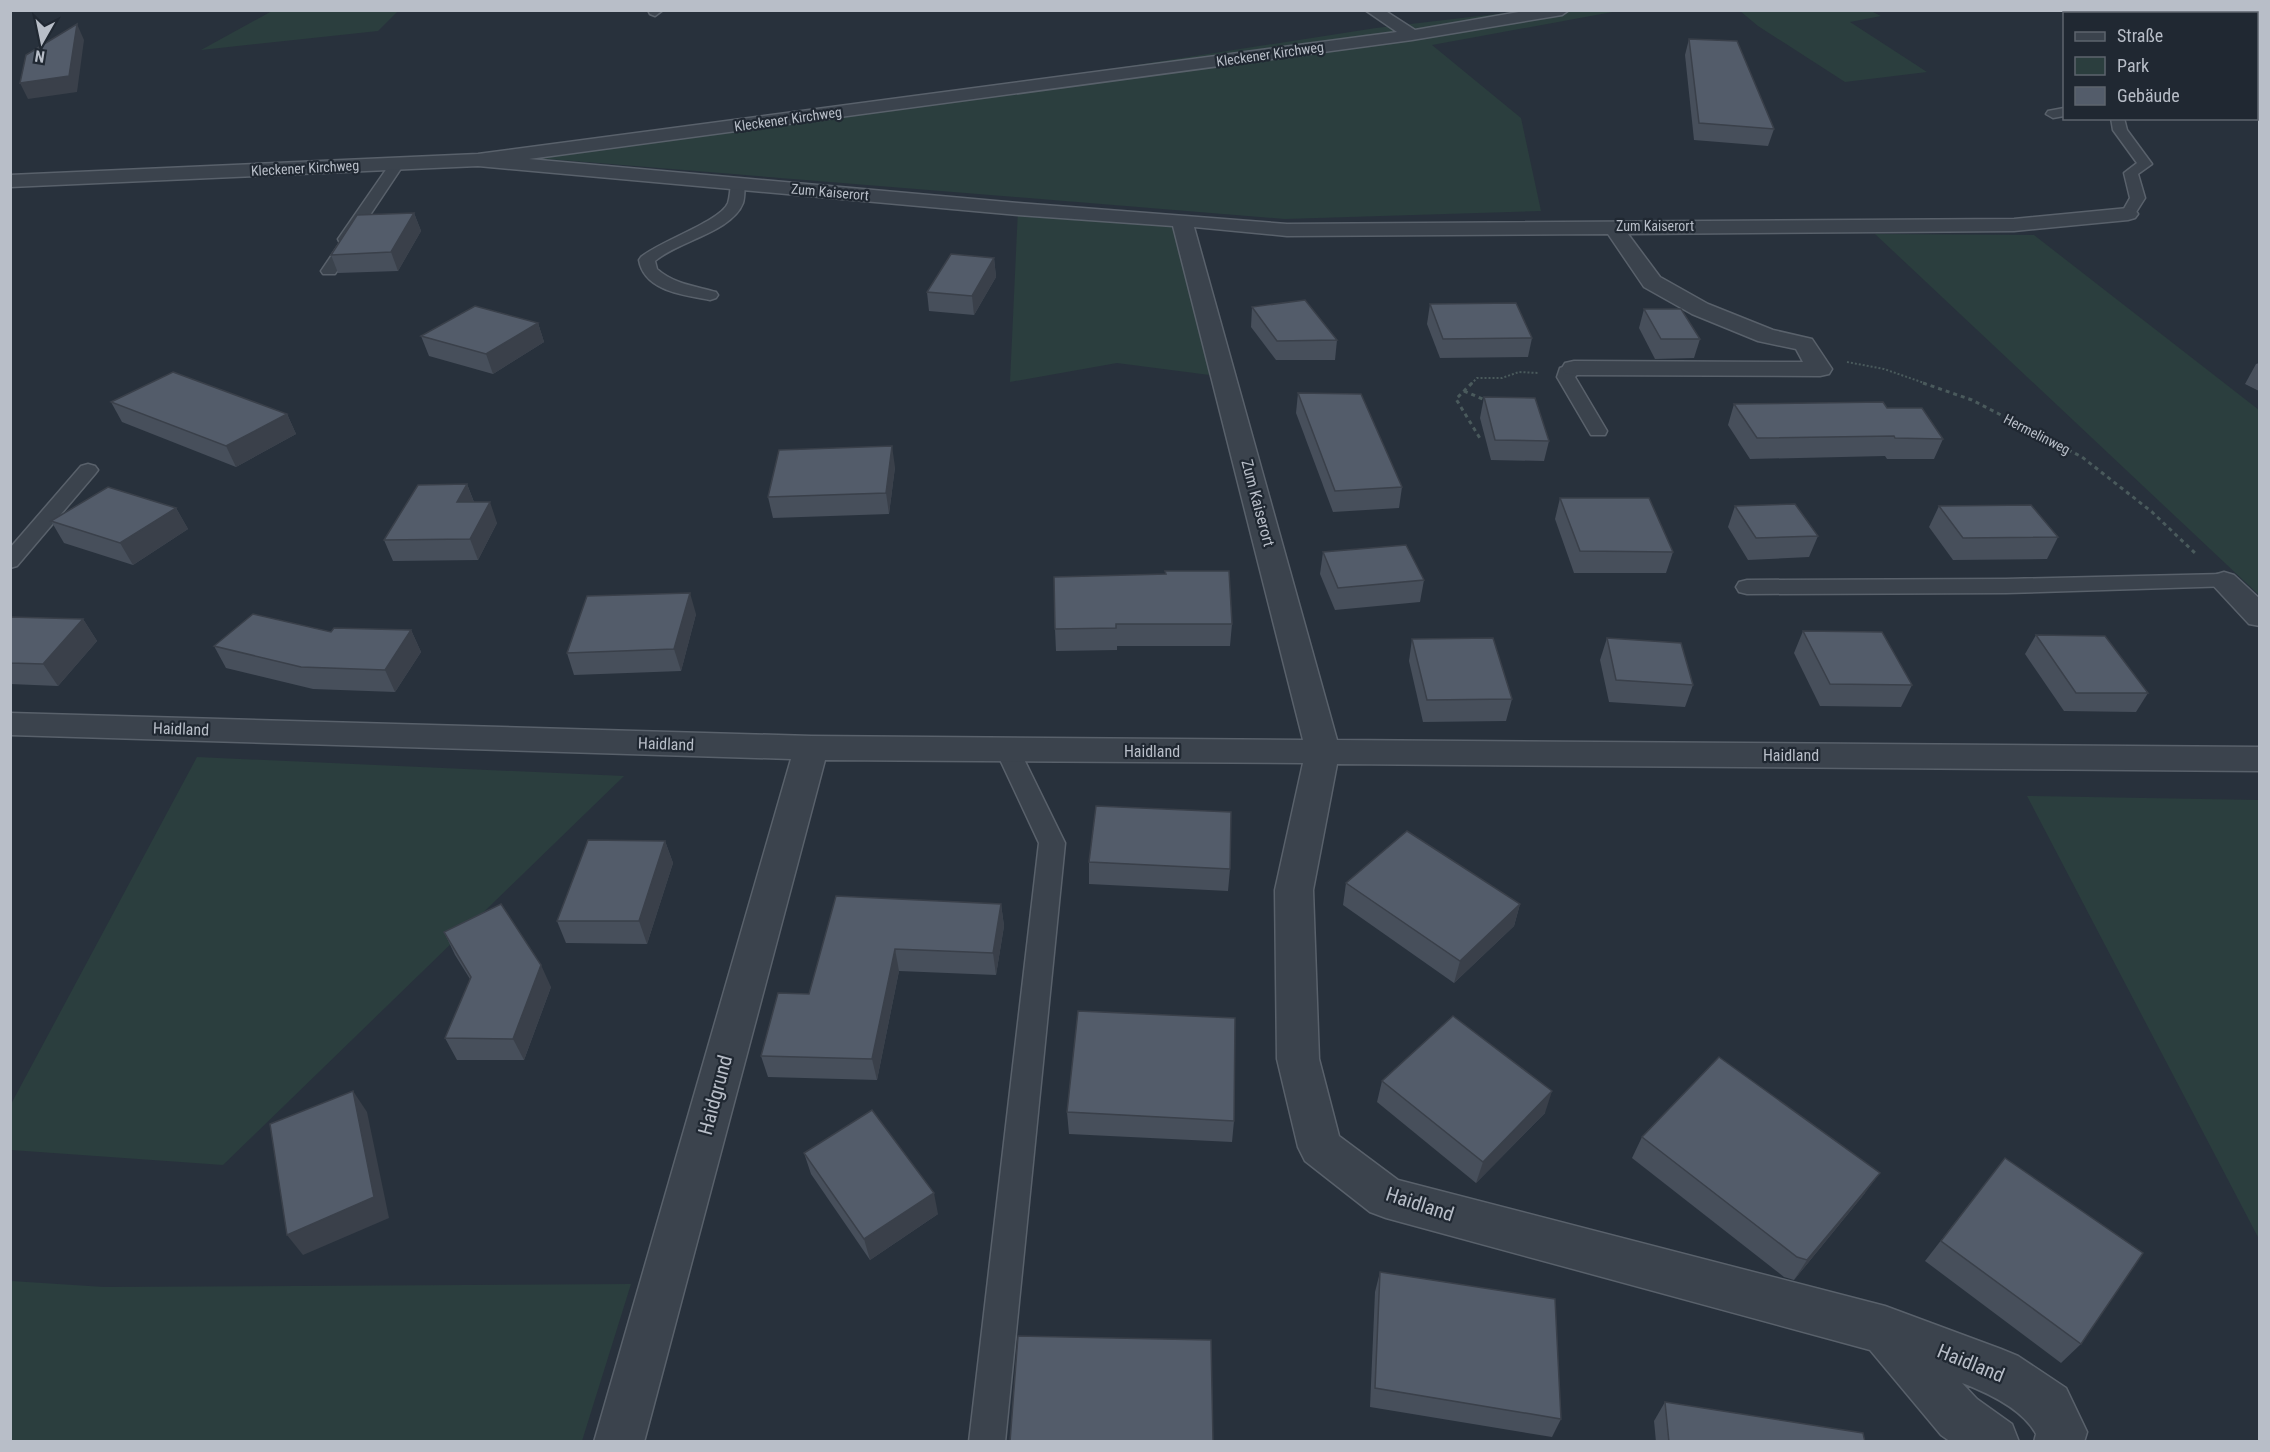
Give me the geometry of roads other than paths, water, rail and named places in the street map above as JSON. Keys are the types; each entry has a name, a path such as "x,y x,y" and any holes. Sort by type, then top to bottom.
{"street":[{"path":"1372,10 1412,34"},
{"name":"Kleckener Kirchweg","path":"10,181 478,160 1412,34 1562,10"},
{"name":"Zum Kaiserort","path":"478,160 1018,209 1287,230 2014,225 2128,214"},
{"name":"Zum Kaiserort","path":"1182,220 1323,751"},
{"path":"1570,371 1820,369 1804,344 1766,336 1700,309 1652,282 1613,227"},
{"path":"2224,581 2259,617"},
{"name":"Haidland","path":"10,724 811,748 2259,759"},
{"name":"Haidgrund","path":"619,1442 811,748"},
{"name":"Haidland","path":"1323,751 1294,890 1298,1059 1320,1147 1386,1197 1885,1330 2001,1373 2048,1406 2062,1432 2060,1442"},
{"name":"Haidland","path":"1885,1330 1959,1417 1994,1442"}],"lane":[{"path":"2118,120 2120,130 2145,164 2131,173 2139,193 2138,204 2128,214"},
{"path":"329,271 348,243 346,238 397,164"},
{"path":"710,295 689,291 664,282 649,271 647,260 658,251 725,216 736,203 738,184"},
{"path":"1570,371 1598,431"},
{"path":"10,562 88,470"},
{"path":"1747,587 2006,586 2224,581"},
{"path":"987,1442 1052,843 1008,751"}]}
